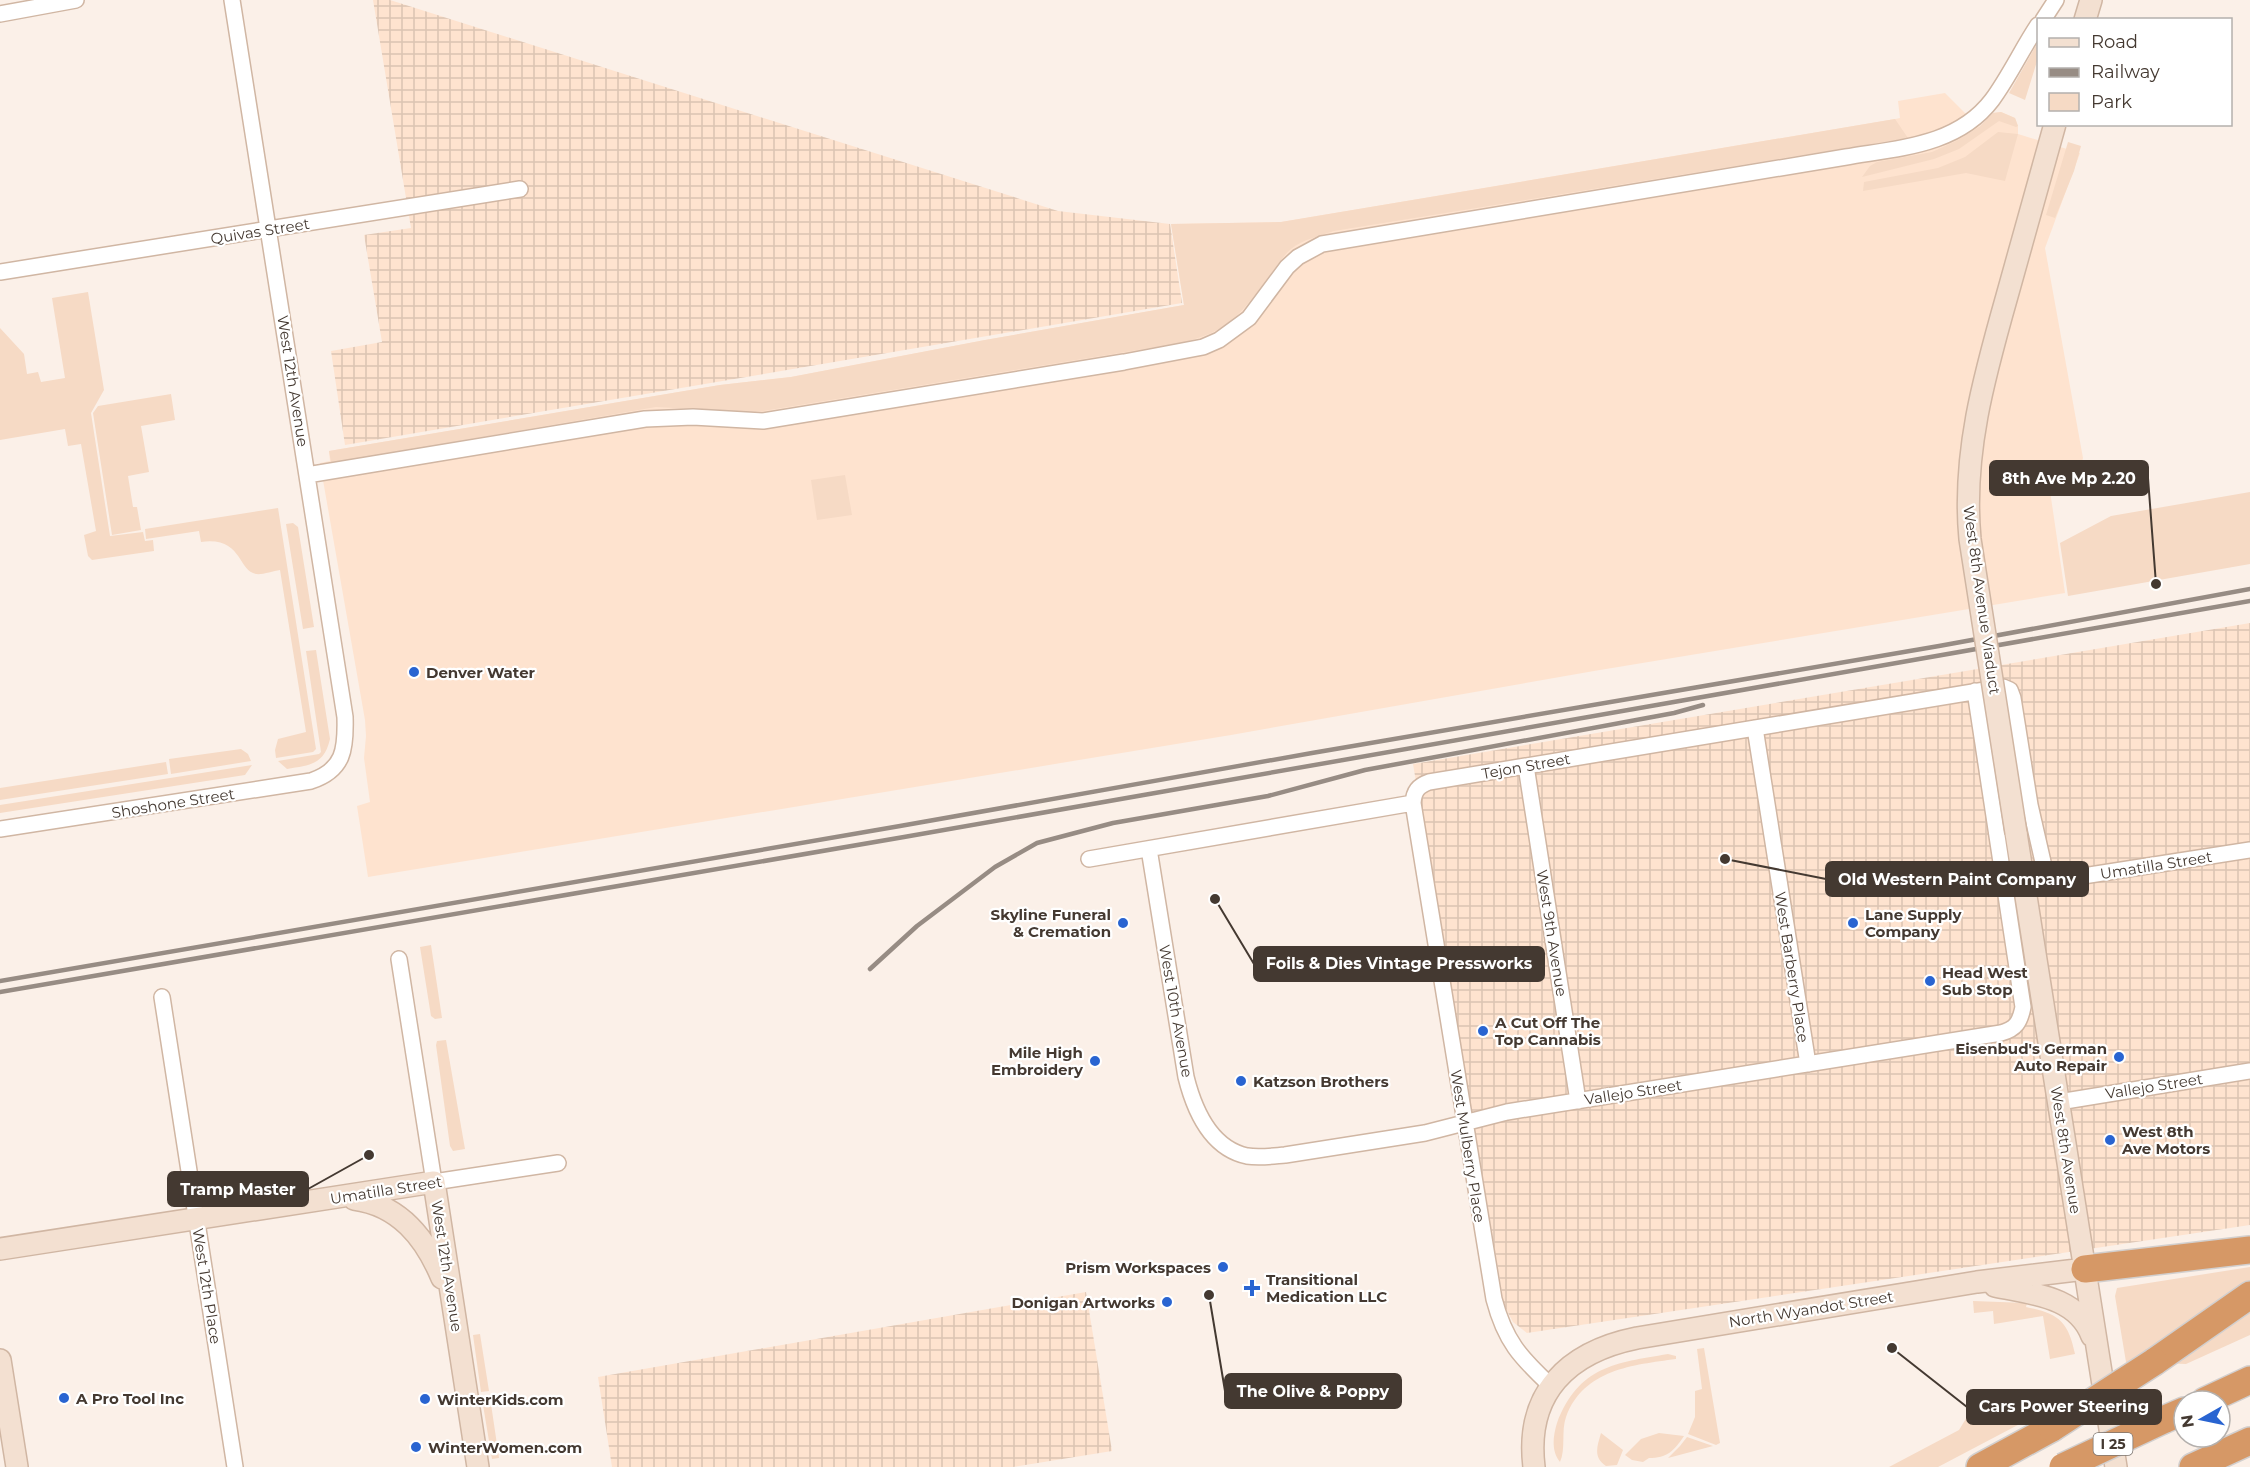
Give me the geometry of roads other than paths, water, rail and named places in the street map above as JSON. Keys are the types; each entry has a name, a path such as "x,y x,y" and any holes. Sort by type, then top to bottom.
{"highway":[{"path":"2085,1269 2250,1250"},
{"path":"1980,1467 2052,1428 2154,1362 2250,1295"},
{"path":"2231,1389 2250,1380"},
{"name":"I 25","path":"2063,1467 2172,1416"},
{"path":"2193,1467 2248,1442"}],"main road":[{"path":"2086,18 2091,0"},
{"name":"West 8th Avenue Viaduct","path":"2016,833 1970,539 1968,501 1970,456 1986,371 2054,126"},
{"name":"West 8th Avenue","path":"2016,833 2116,1467"},
{"name":"Umatilla Street","path":"0,1249 434,1182"},
{"name":"West 12th Avenue","path":"434,1182 478,1467"},
{"path":"332,1198 372,1203 403,1219 429,1249 453,1306"},
{"name":"North Wyandot Street","path":"1551,1386 1584,1357 1617,1342 1977,1282 2085,1269"},
{"path":"1977,1282 2034,1293 2063,1303 2082,1318 2090,1329 2098,1350"},
{"path":"0,1360 17,1467"},
{"path":"1534,1467 1532,1435 1536,1416 1551,1386"}],"street":[{"path":"0,14 76,0"},
{"name":"West 12th Avenue","path":"232,0 345,717 345,745 339,762"},
{"path":"2044,18 2056,0"},
{"path":"308,476 645,419 693,417 762,421 1203,347 1219,340 1249,318 1287,267 1298,256 1322,244 1846,157 1946,137 1964,127 1992,100 2037,28"},
{"name":"Quivas Street","path":"0,272 520,189"},
{"name":"Tejon Street","path":"1413,803 1414,793 1419,786 1429,782 2003,687 2010,690 2013,698 2040,854"},
{"name":"Vallejo Street","path":"1241,1154 1264,1157 1285,1155 1425,1133 1507,1112 2001,1034 2011,1030 2021,1019 2023,1006 1975,691"},
{"name":"West Barberry Place","path":"1755,728 1808,1065"},
{"name":"Shoshone Street","path":"0,829 311,781 328,774 339,762"},
{"name":"West 9th Avenue","path":"1526,766 1578,1101"},
{"path":"1089,859 1413,803"},
{"name":"West Mulberry Place","path":"1413,803 1489,1274 1499,1317 1513,1347 1551,1386"},
{"name":"West 10th Avenue","path":"1149,849 1186,1077 1192,1098 1198,1114 1209,1130 1224,1144 1241,1154"},
{"name":"Umatilla Street","path":"2040,854 2045,868 2052,877 2064,879 2250,850"},
{"name":"West 12th Avenue","path":"399,959 434,1182"},
{"name":"West 12th Place","path":"162,998 235,1467"},
{"name":"Vallejo Street","path":"2059,1101 2250,1071"},
{"name":"Umatilla Street","path":"434,1182 558,1163"}],"railway":[{"path":"0,981 1939,646 2250,589"},
{"path":"0,992 904,837 2250,601"},
{"path":"870,969 917,926 995,867 1037,843 1113,823 1268,796 1365,770 1674,713 1703,705"}],"place":[{"name":"8th Ave Mp 2.20","path":"2156,584"},
{"name":"Denver Water","path":"414,672"},
{"name":"Old Western Paint Company","path":"1725,859"},
{"name":"Foils & Dies Vintage Pressworks","path":"1215,899"},
{"name":"Skyline Funeral & Cremation","path":"1123,923"},
{"name":"Lane Supply Company","path":"1853,923"},
{"name":"Head West Sub Stop","path":"1930,981"},
{"name":"A Cut Off The Top Cannabis","path":"1483,1031"},
{"name":"Eisenbud's German Auto Repair","path":"2119,1057"},
{"name":"Mile High Embroidery","path":"1095,1061"},
{"name":"Katzson Brothers","path":"1241,1081"},
{"name":"West 8th Ave Motors","path":"2110,1140"},
{"name":"Tramp Master","path":"369,1155"},
{"name":"Prism Workspaces","path":"1223,1267"},
{"name":"Transitional Medication LLC","path":"1252,1288"},
{"name":"The Olive & Poppy","path":"1209,1295"},
{"name":"Donigan Artworks","path":"1167,1302"},
{"name":"Cars Power Steering","path":"1892,1348"},
{"name":"A Pro Tool Inc","path":"64,1398"},
{"name":"WinterKids.com","path":"425,1399"},
{"name":"WinterWomen.com","path":"416,1447"}]}
